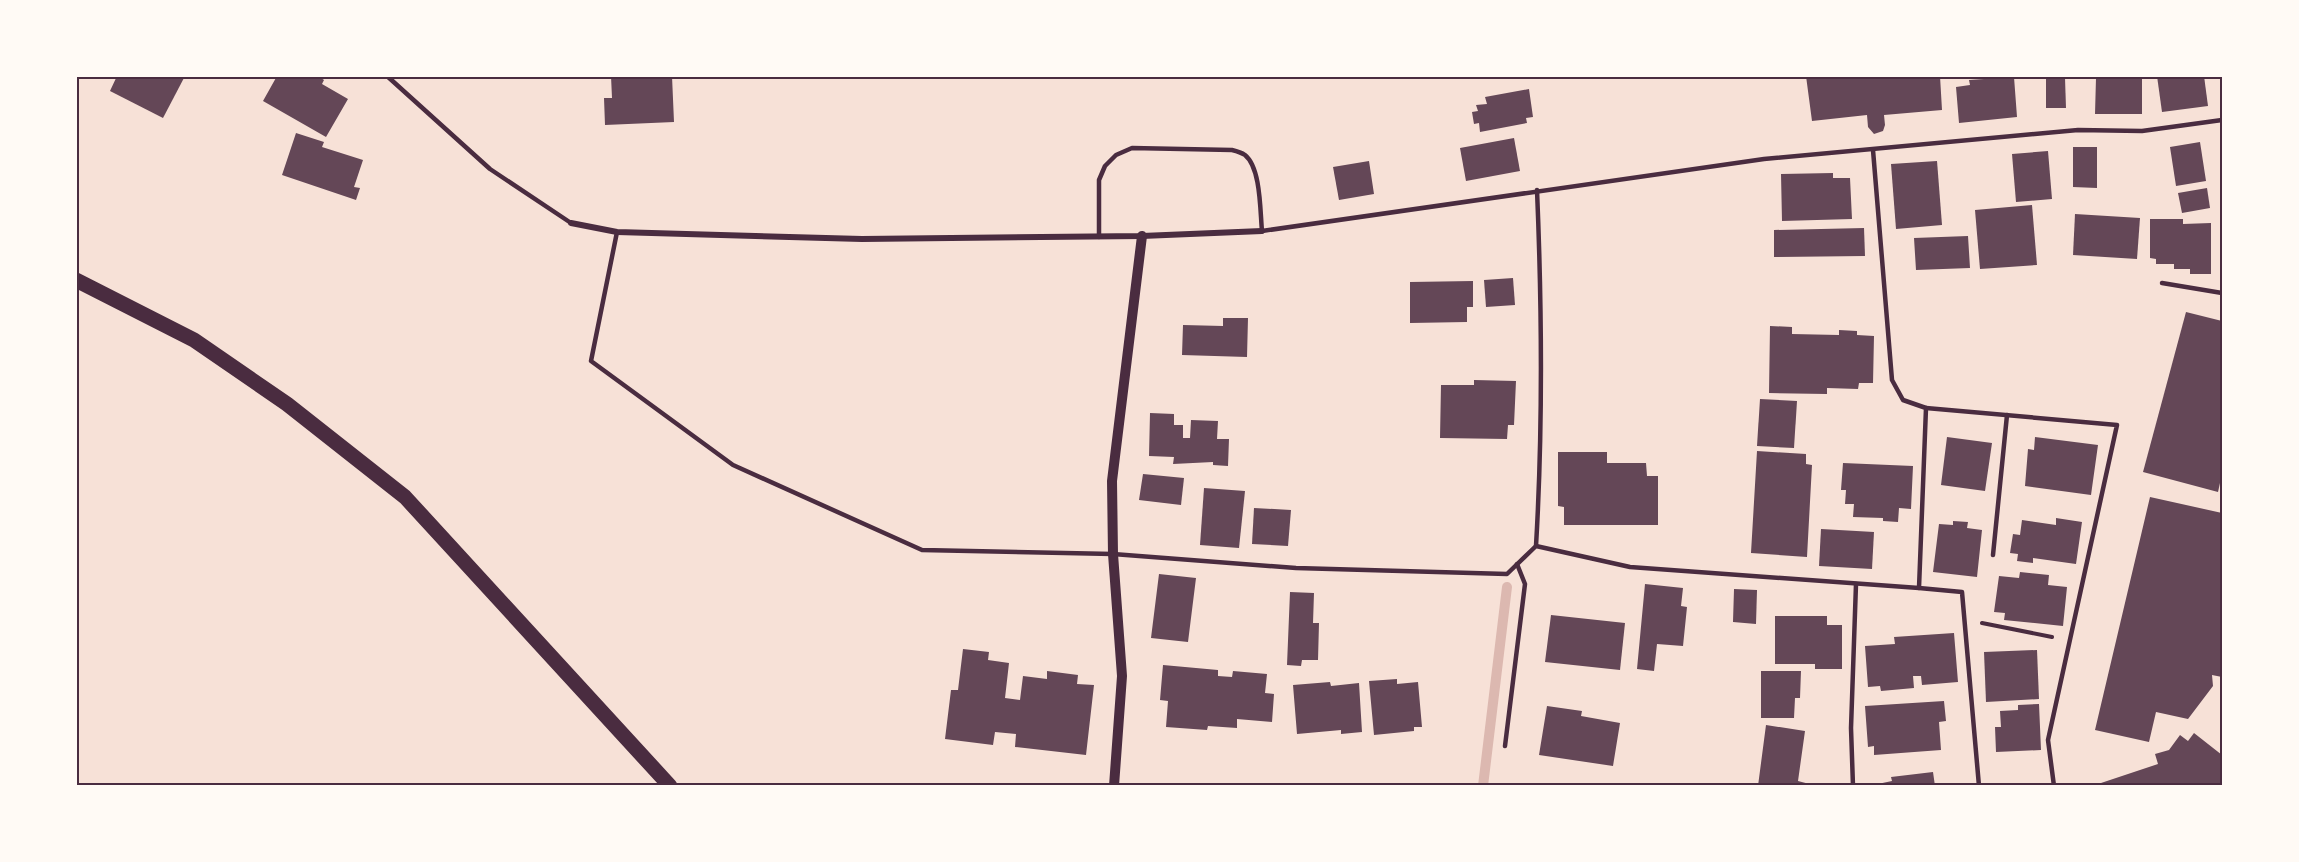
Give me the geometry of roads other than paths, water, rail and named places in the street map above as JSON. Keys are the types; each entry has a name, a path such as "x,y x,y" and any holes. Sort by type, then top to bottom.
{"main road":[{"path":"76,280 194,340 287,404 405,497 670,786"}],"street":[{"path":"571,224 617,232 862,239 1099,237 1262,231"},
{"path":"1114,786 1122,676 1113,554 1112,481 1142,236"}],"lane":[{"path":"387,76 490,169 571,224"},
{"path":"1099,237 1099,180 1105,166 1116,155 1132,148 1232,150 1246,156 1254,169 1258,184 1262,231 1764,159 2078,130 2142,131 2223,120"},
{"path":"1873,150 1892,380 1903,400 1926,408 2117,425 2048,740 2054,786"},
{"path":"617,232 591,361 733,465 922,550 1113,554 1296,568 1507,574 1536,546 1542,448 1537,190"},
{"path":"2162,283 2223,293"},
{"path":"1919,588 1926,408"},
{"path":"1993,555 2007,415"},
{"path":"1536,546 1630,567 1962,592 1979,786"},
{"path":"1505,746 1525,584 1517,564"},
{"path":"1853,786 1851,728 1856,584"}],"waterway":[{"path":"1483,786 1507,587"}]}
